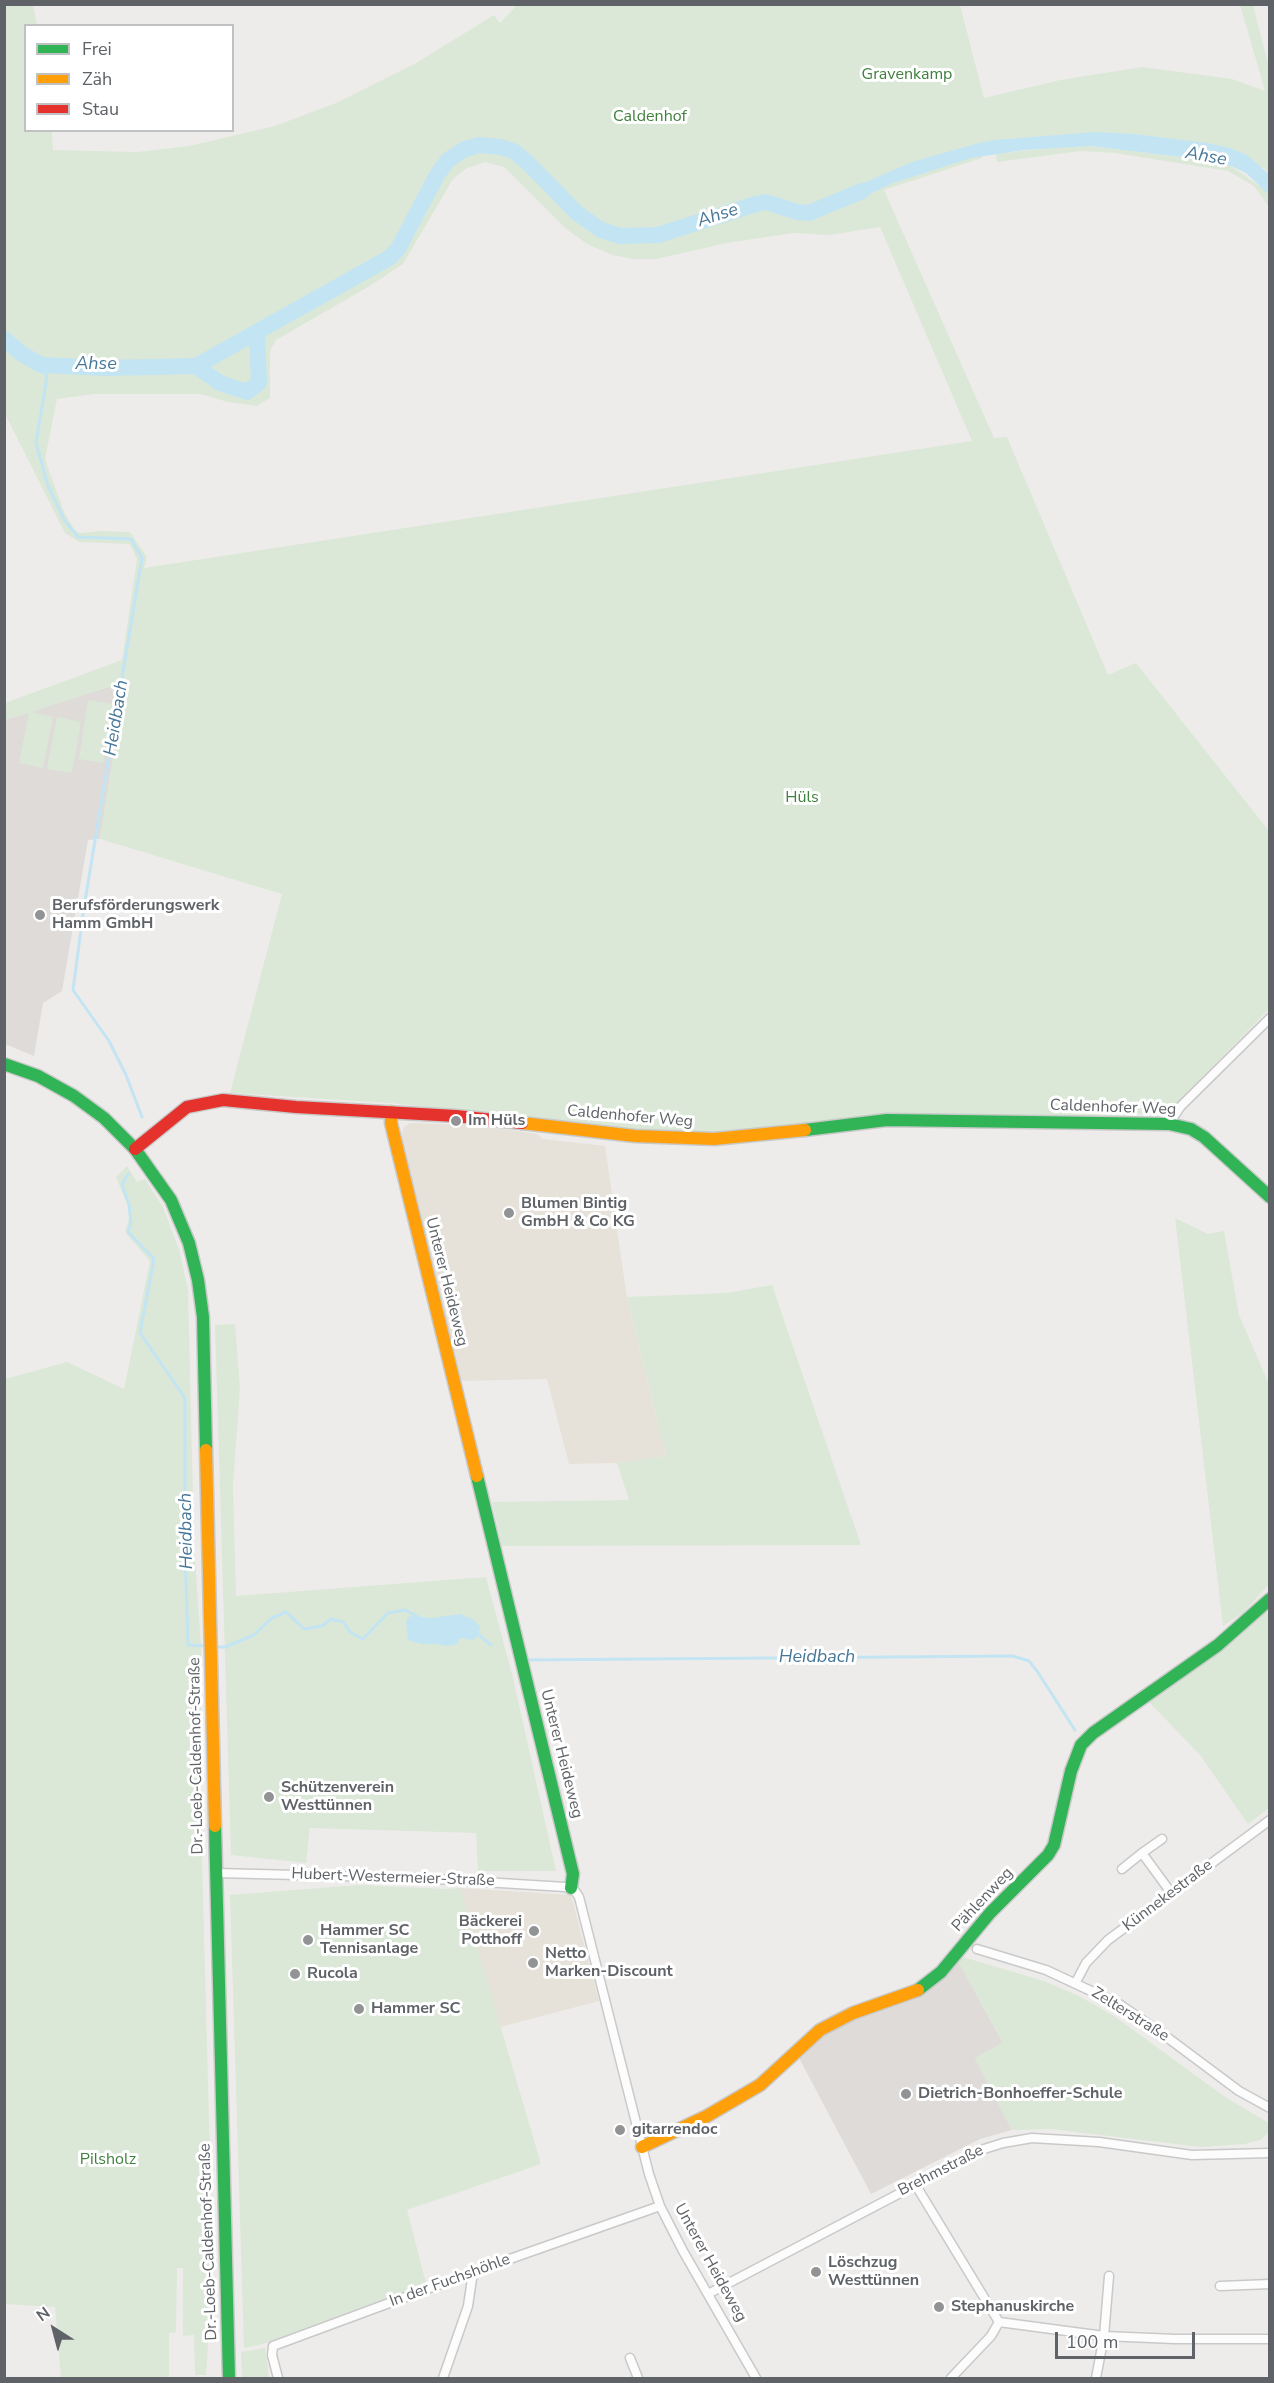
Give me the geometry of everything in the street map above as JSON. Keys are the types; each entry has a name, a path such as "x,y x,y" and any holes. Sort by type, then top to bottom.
{"main road":[{"path":"4,1064 38,1076 74,1096 104,1118 135,1149"},
{"name":"Caldenhofer Weg","path":"135,1149 187,1107 223,1100 456,1116 635,1136 714,1140 887,1120 1169,1124 1191,1129 1204,1137 1269,1197"},
{"name":"Unterer Heideweg","path":"391,1112 397,1149 573,1874 571,1888"},
{"name":"Dr.-Loeb-Caldenhof-Straße","path":"135,1149 171,1200 189,1243 198,1280 203,1317 229,2379"},
{"name":"Pählenweg","path":"642,2147 707,2116 760,2085 807,2039 827,2025 853,2013 917,1991 941,1972 990,1913 1048,1855 1054,1845 1071,1772 1081,1745 1093,1733 1218,1645 1269,1599"}],"street":[{"path":"1169,1124 1180,1107 1269,1018"},
{"name":"Künnekestraße","path":"1076,1982 1086,1963 1108,1940 1269,1820"},
{"path":"1122,1869 1162,1839"},
{"path":"1143,1853 1172,1894"},
{"name":"Hubert-Westermeier-Straße","path":"216,1873 419,1878 571,1888"},
{"name":"Unterer Heideweg","path":"571,1888 579,1897 642,2147 660,2206 679,2246 756,2379"},
{"name":"Zelterstraße","path":"977,1949 1046,1970 1119,2004 1239,2091 1269,2108"},
{"name":"Brehmstraße","path":"708,2294 984,2149 1032,2138 1099,2142 1192,2155 1269,2153"},
{"path":"915,2184 999,2322"},
{"name":"In der Fuchshöhle","path":"278,2379 272,2355 273,2346 472,2272 660,2206"},
{"path":"443,2379 468,2306 472,2272"},
{"path":"1096,2379 1104,2336 1109,2276"},
{"path":"1220,2286 1269,2284"},
{"path":"999,2322 1104,2336 1269,2339"},
{"path":"951,2379 991,2336 999,2322"},
{"path":"630,2358 638,2379"}],"shaded area":[{"name":"Berufsförderungswerk Hamm GmbH","path":"108,687 124,690 100,839 88,840 62,991 43,1003 34,1056 5,1044 4,720"},
{"path":"410,1123 477,1125 537,1134 543,1139 605,1146 627,1298 666,1456 617,1463 569,1464 547,1379 459,1381 401,1135 404,1127"},
{"path":"460,1888 571,1895 599,2001 500,2027"},
{"name":"Dietrich-Bonhoeffer-Schule","path":"956,1957 1003,2043 975,2058 1012,2130 980,2139 871,2194 798,2056 811,2041 837,2026 917,1995"}],"green space":[{"name":"Hüls","path":"5,5 33,5 37,24 24,24 24,132 52,132 53,150 137,152 189,146 275,126 336,103 416,63 494,15 500,23 517,5 960,5 984,98 1060,80 1142,67 1232,79 1265,91 1240,5 1253,5 1269,67 1269,174 1264,168 1111,136 1074,134 1006,139 980,146 982,158 884,190 994,438 1007,437 1108,675 1136,663 1269,831 1269,1009 1177,1103 1129,1117 922,1116 716,1133 638,1131 390,1103 230,1093 282,894 100,839 124,690 108,687 31,712 53,717 43,768 19,763 29,713 5,720 5,703 122,660 137,559 130,544 79,542 65,533 5,414","holes":["485,162 504,167 565,228 587,244 612,255 633,259 656,259 727,243 793,233 830,235 880,227 972,441 144,568 147,557 130,532 80,533 74,529 64,512 45,459 57,399 94,394 200,394 228,402 257,406 270,398 270,351 276,340 403,264 453,179 467,168"]},
{"path":"1090,146 1198,159 1231,166 1268,192 1269,207 1254,186 1228,171 1115,153 1081,151 997,162 996,154 1056,147"},
{"path":"88,700 112,704 103,763 79,759"},
{"path":"57,717 81,722 72,773 47,769"},
{"name":"Pilsholz","path":"127,1166 137,1182 145,1179 163,1207 179,1249 188,1289 194,1542 201,1647 201,1822 213,2270 206,2375 195,2375 194,2335 183,2336 183,2268 177,2268 176,2332 169,2333 169,2378 61,2378 55,2307 5,2304 5,1379 67,1362 124,1389 150,1261 125,1232 129,1219 128,1206 116,1177"},
{"path":"1175,1218 1208,1234 1224,1231 1239,1315 1269,1384 1269,1584 1244,1612 1223,1626"},
{"path":"772,1285 861,1545 502,1546 492,1502 629,1500 617,1463 666,1456 627,1297 727,1293"},
{"path":"235,1324 240,1388 233,1486 236,1596 486,1577 513,1678 556,1871 478,1871 476,1833 310,1828 306,1863 231,1855 215,1325"},
{"path":"1265,1610 1270,1616 1269,1808 1248,1824 1200,1755 1147,1700"},
{"name":"Hammer SC","path":"359,1885 460,1888 541,2164 407,2210 426,2283 263,2344 244,2348 230,1895"},
{"path":"962,1953 963,1957 1044,1981 1079,1996 1114,2016 1228,2099 1269,2123 1269,2132 1261,2140 1245,2144 1201,2147 1050,2129 1012,2130 975,2058 1003,2043 956,1957"},
{"path":"265,2348 269,2378 242,2378 241,2352"}],"water":[{"path":"1095,132 1134,134 1230,148 1247,155 1269,174 1269,195 1246,173 1231,166 1198,159 1090,146 1025,150 971,158 893,183 847,205 841,193 912,162 979,143"},
{"path":"460,1614 474,1620 480,1627 479,1635 473,1640 460,1638 457,1644 447,1646 421,1644 408,1640 406,1621 410,1616 432,1618"}],"waterway":[{"name":"Ahse","path":"4,339 22,354 41,365 106,368 196,366 389,258 398,249 437,175 448,160 465,149 479,145 501,147 515,152 577,213 601,230 620,236 658,235 766,202 797,212 809,213 862,191"},
{"name":"Ahse","path":"196,366 220,383 247,392 259,383 257,332"},
{"name":"Heidbach","path":"41,365 47,377 36,443 48,486 65,521 78,537 131,539 142,558 84,907 73,990 109,1041 126,1075 142,1117"},
{"name":"Heidbach","path":"128,1174 122,1185 129,1204 131,1223 128,1232 154,1259 140,1333 185,1398 185,1550 188,1645 207,1646"},
{"name":"Heidbach","path":"213,1647 225,1647 254,1635 272,1618 286,1612 304,1629 322,1626 331,1619 343,1622 350,1632 363,1639 388,1613 405,1610 420,1618"},
{"name":"Heidbach","path":"479,1635 491,1645"},
{"name":"Heidbach","path":"524,1660 1013,1656 1029,1661 1075,1730"}],"traffic: fast":[{"path":"4,1064 38,1076 74,1096 104,1118 135,1149 171,1200 189,1243 198,1280 203,1317 206,1450"},
{"path":"805,1130 887,1120 1169,1124 1191,1129 1204,1137 1270,1197"},
{"path":"477,1476 573,1874 571,1888"},
{"path":"918,1990 941,1972 990,1913 1048,1855 1054,1845 1071,1771 1081,1745 1093,1733 1218,1645 1270,1599"},
{"path":"215,1826 229,2378"}],"traffic: slow":[{"path":"391,1112 391,1123 477,1476"},
{"path":"522,1123 635,1136 714,1139 805,1130"},
{"path":"206,1450 215,1826"},
{"path":"642,2147 707,2116 760,2085 820,2030 853,2013 918,1990"}],"traffic: jam":[{"path":"135,1149 187,1107 223,1100 296,1107 456,1116 522,1123"}],"place":[{"name":"Berufsförderungswerk Hamm GmbH","path":"40,915"},
{"name":"Im Hüls","path":"456,1121"},
{"name":"Blumen Bintig GmbH & Co KG","path":"509,1213"},
{"name":"Schützenverein Westtünnen","path":"269,1797"},
{"name":"Bäckerei Potthoff","path":"534,1931"},
{"name":"Hammer SC Tennisanlage","path":"308,1940"},
{"name":"Netto Marken-Discount","path":"533,1963"},
{"name":"Rucola","path":"295,1974"},
{"name":"Hammer SC","path":"359,2009"},
{"name":"Dietrich-Bonhoeffer-Schule","path":"906,2094"},
{"name":"gitarrendoc","path":"620,2130"},
{"name":"Löschzug Westtünnen","path":"816,2272"},
{"name":"Stephanuskirche","path":"939,2307"}],"park label":[{"name":"Gravenkamp","path":"907,75"},
{"name":"Caldenhof","path":"650,117"}]}
